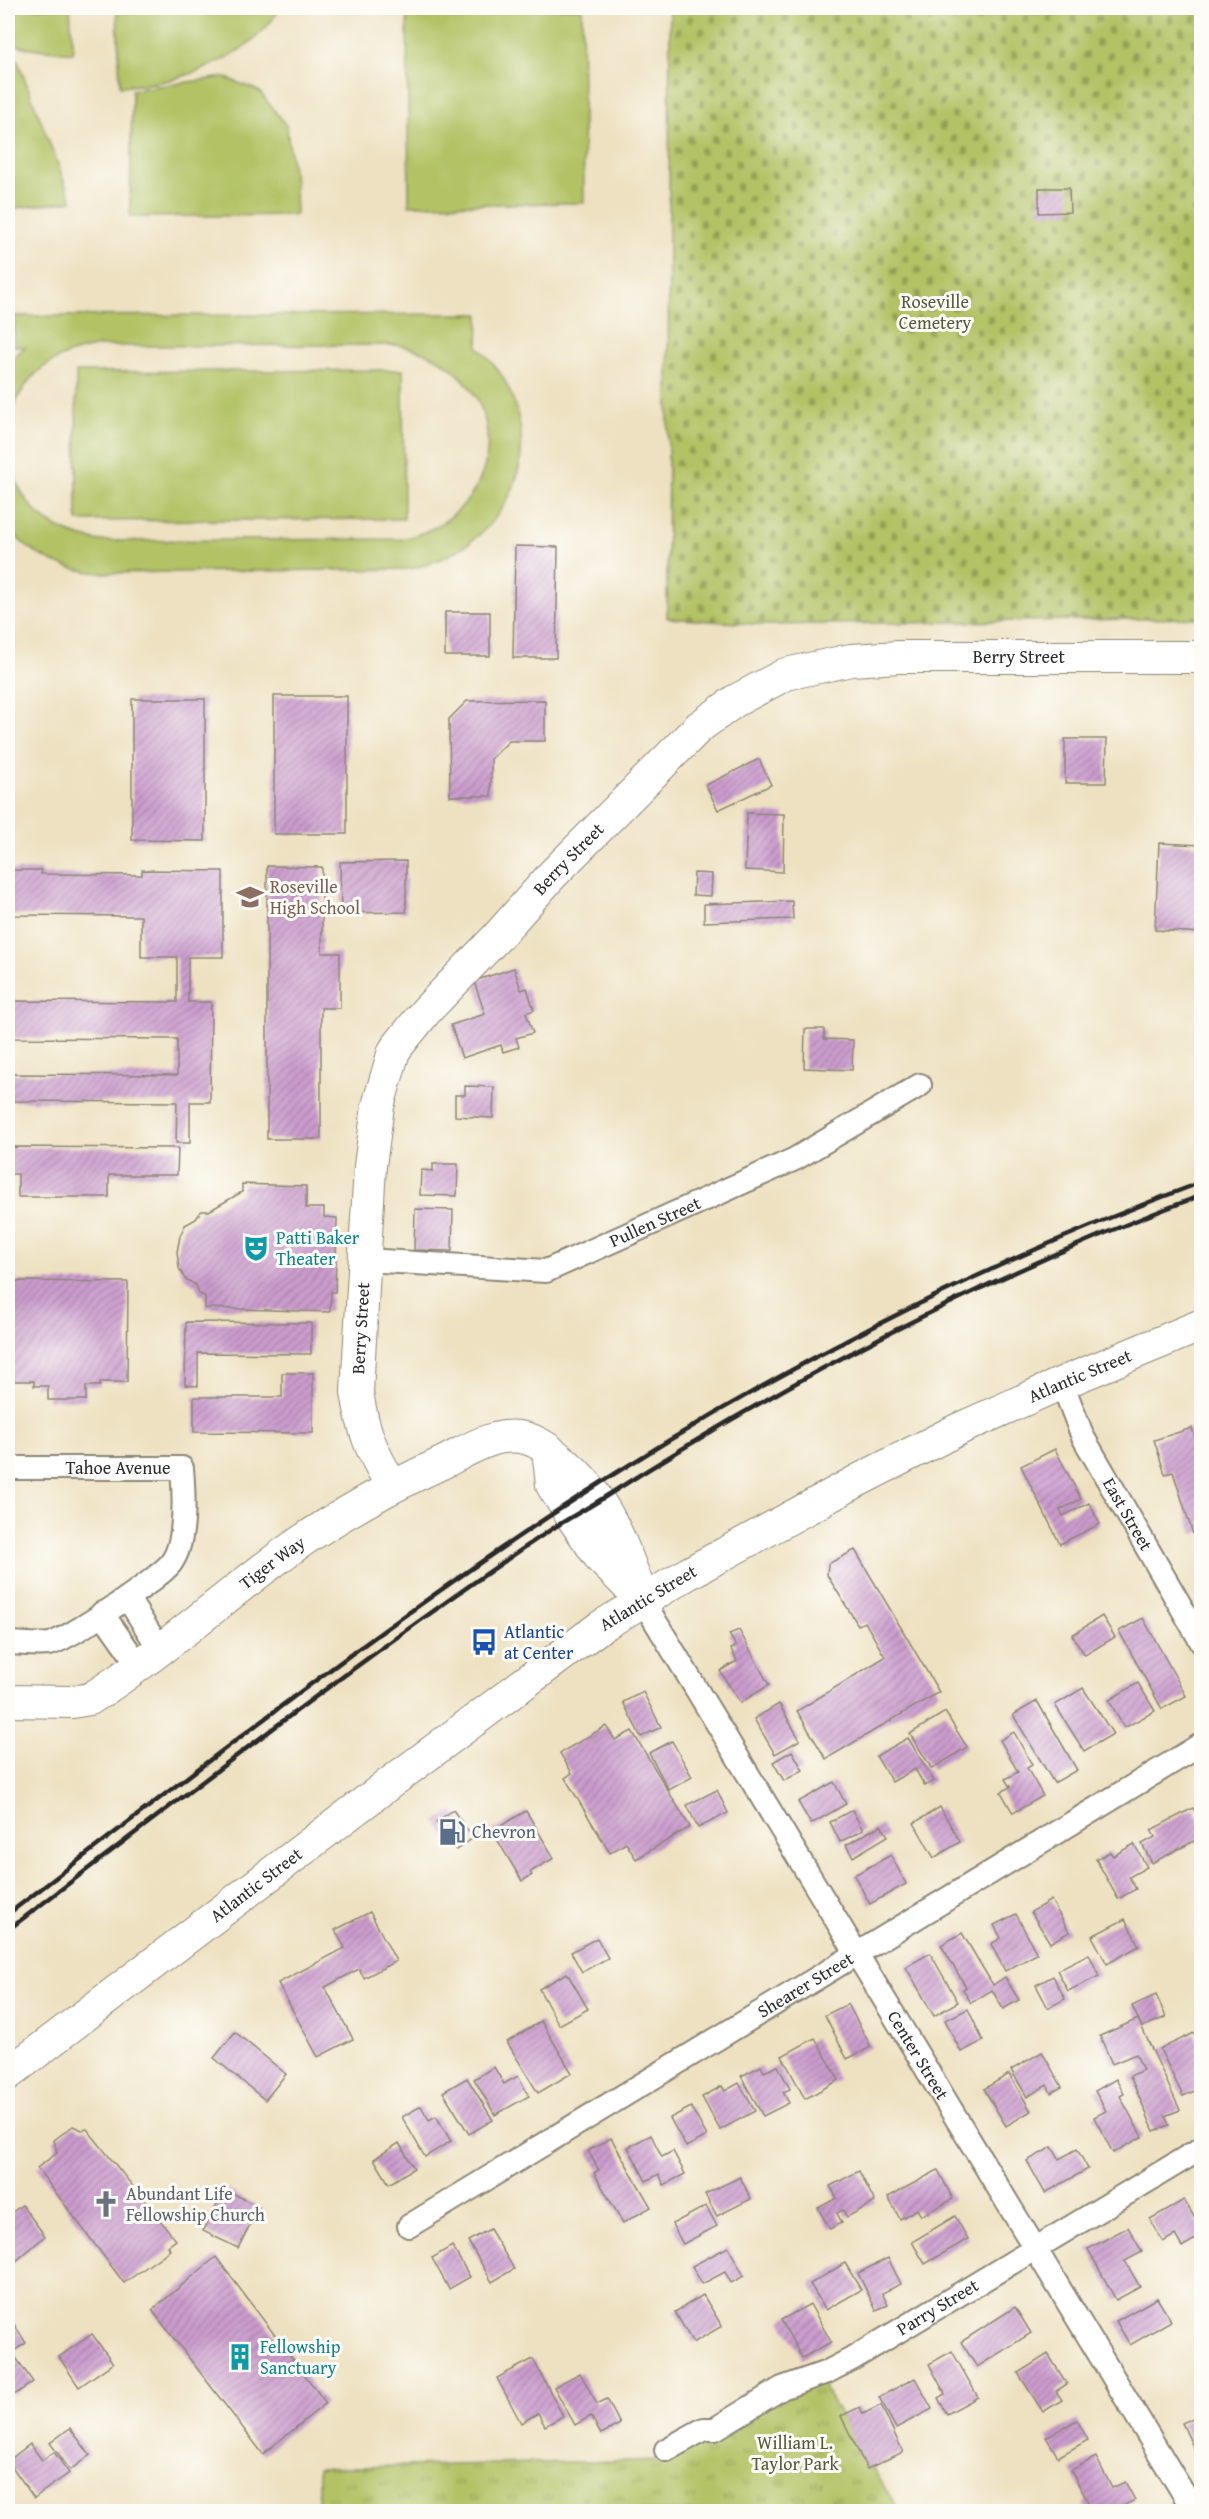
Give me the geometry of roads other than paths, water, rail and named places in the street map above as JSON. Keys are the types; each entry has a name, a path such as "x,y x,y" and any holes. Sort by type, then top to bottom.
{"street":[{"name":"Berry Street","path":"392,1486 373,1455 362,1424 357,1392 370,1166 378,1106 394,1051 426,1011 498,936 553,874 699,727 735,700 786,674 851,660 899,657 1202,657"},
{"name":"Pullen Street","path":"366,1260 546,1270 795,1159 920,1085"},
{"name":"Atlantic Street","path":"8,2074 394,1780 600,1627 689,1573 859,1480 959,1429 1202,1325"},
{"name":"East Street","path":"1062,1383 1083,1437 1202,1642"},
{"name":"Tiger Way","path":"8,1701 72,1702 90,1699 288,1551 392,1486 487,1441 507,1437 524,1438 537,1442 548,1449 591,1489 605,1509 622,1544 644,1601"},
{"name":"Tahoe Avenue","path":"8,1468 182,1468 184,1491 182,1532 172,1562 128,1599 51,1644 8,1643"},
{"path":"128,1599 149,1656"},
{"name":"Center Street","path":"644,1601 1035,2248 1197,2506"},
{"path":"102,1613 149,1656"},
{"name":"Shearer Street","path":"409,2226 1202,1744"},
{"name":"Parry Street","path":"666,2450 704,2429 715,2429 782,2388 827,2372 852,2359 1202,2148"}],"railway":[{"path":"8,1914 353,1653 494,1553 641,1458 795,1368 956,1286 1037,1249 1202,1182"},
{"path":"8,1930 339,1679 556,1526 742,1414 891,1332 1044,1259 1202,1195"}],"place":[{"name":"Roseville High School","path":"250,897"},
{"name":"Patti Baker Theater","path":"256,1248"},
{"name":"Atlantic at Center","path":"484,1642"},
{"name":"Chevron","path":"452,1832"},
{"name":"Abundant Life Fellowship Church","path":"106,2204"},
{"name":"Fellowship Sanctuary","path":"240,2357"}],"park label":[{"name":"Roseville Cemetery","path":"935,312"},
{"name":"William L. Taylor Park","path":"795,2453"}]}
